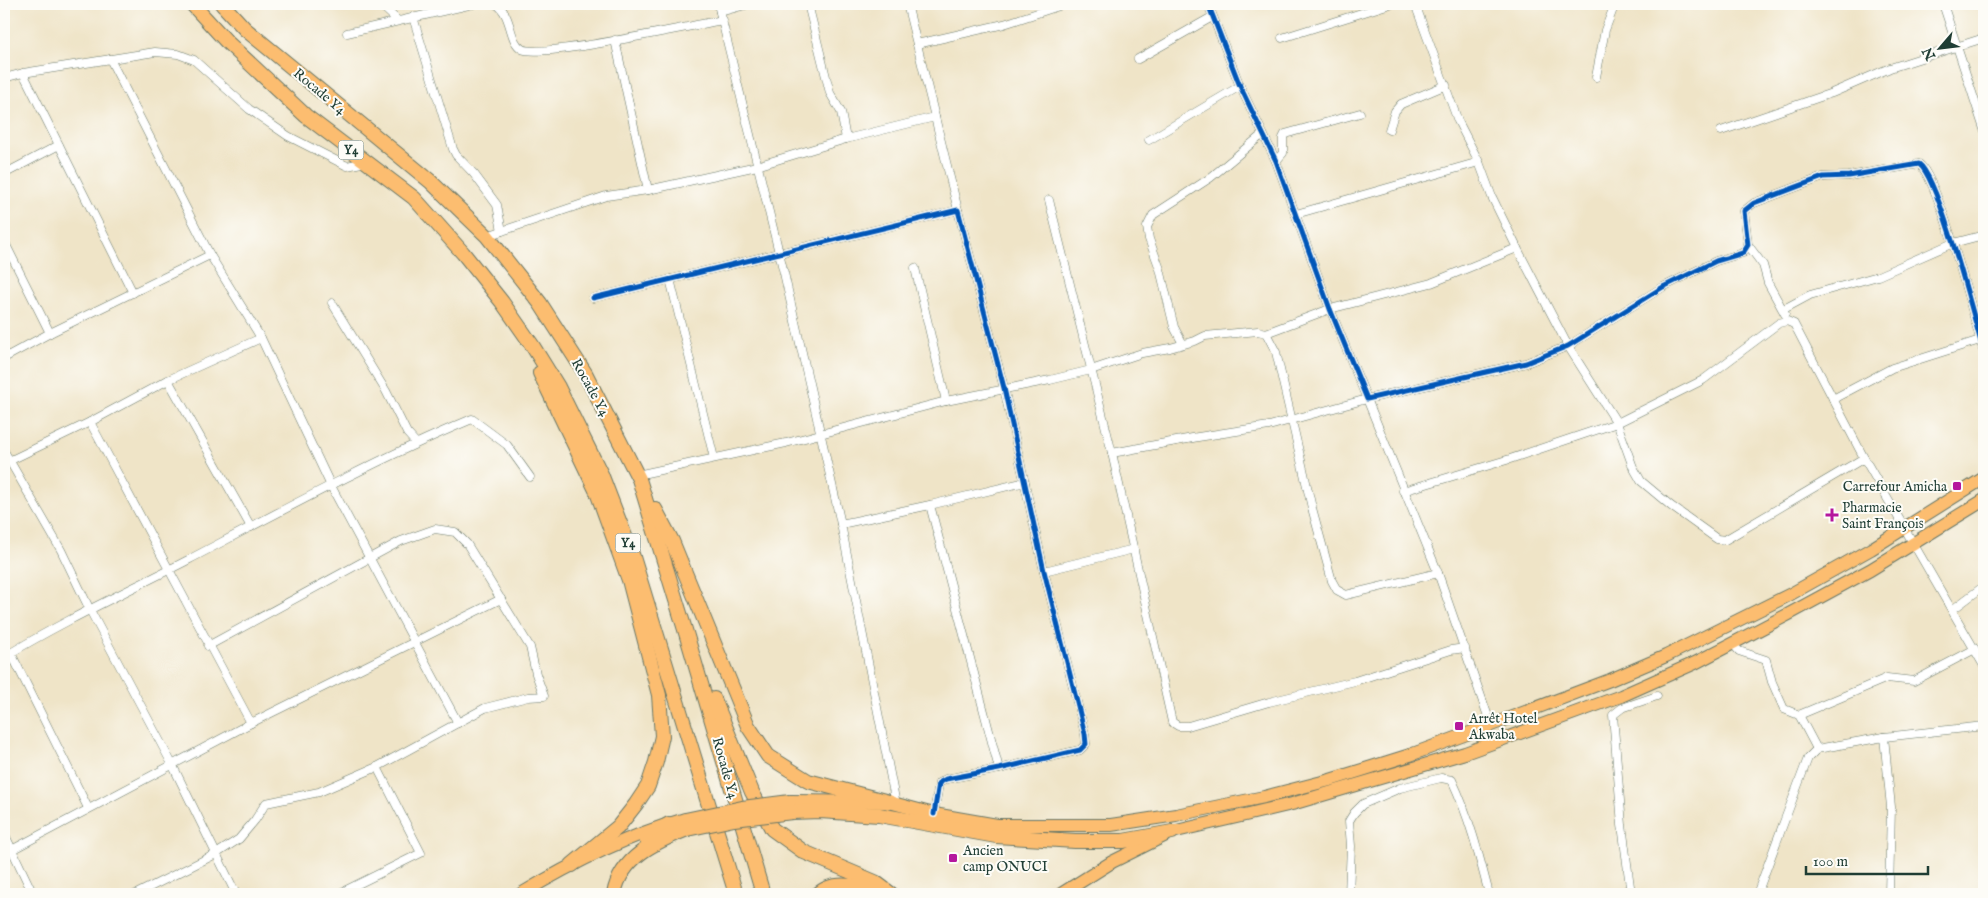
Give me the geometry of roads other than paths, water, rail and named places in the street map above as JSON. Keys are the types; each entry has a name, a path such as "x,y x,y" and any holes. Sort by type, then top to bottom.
{"highway":[{"name":"Rocade Y4","path":"192,4 226,42 306,116 414,198 463,253 532,344 558,388 601,474 633,557 736,894"},
{"name":"Rocade Y4","path":"222,4 245,29 430,181 487,236 540,303 585,373 638,477 763,894"},
{"path":"502,302 556,405 597,492 629,580 659,695 662,736 648,786 618,827 572,865"},
{"path":"638,477 672,541 748,726 768,756 808,781 893,803"},
{"path":"686,633 752,792 772,829 804,852 875,882 891,894"},
{"path":"708,804 727,894"},
{"path":"614,894 616,882 631,859 686,824 734,819 791,806 820,811 879,815 996,836 1075,841 1123,841 1172,832"},
{"path":"606,894 609,880 627,854 669,824"},
{"path":"818,894 828,888 851,886 870,889 877,894"}],"main road":[{"path":"791,806 893,803 934,814 997,825 1111,824 1176,816 1330,780 1410,755 1610,680 1666,656 1789,595 1906,529 1984,478"},
{"path":"1061,894 1112,862 1172,832 1292,804 1465,753 1621,696 1733,644 1870,570 1984,500"},
{"path":"521,894 572,865 624,841 669,824 686,824"}],"street":[{"path":"380,4 397,20"},
{"path":"346,33 473,4"},
{"path":"496,4 503,8 516,44 522,49 531,52 563,50 615,40 749,4"},
{"path":"808,4 830,93 841,112 846,139"},
{"path":"907,4 1004,388 1044,571 1086,744 1080,750 946,779 939,783 934,814"},
{"path":"917,44 1004,24 1065,4"},
{"path":"1208,4 1240,86 1276,161 1330,309 1438,573 1491,725"},
{"path":"1282,38 1390,4"},
{"path":"1415,4 1458,121 1479,162 1492,197 1568,346 1617,423 1633,466 1641,481 1671,506 1717,538 1725,540 1864,458"},
{"path":"1596,77 1605,30 1615,4"},
{"path":"1943,4 1984,129"},
{"path":"720,12 779,254 841,524 893,803"},
{"path":"413,17 453,149 497,204 502,231"},
{"path":"1138,59 1212,17"},
{"path":"1721,131 1832,92 1890,68 1958,48 1984,38"},
{"path":"615,40 648,190"},
{"path":"4,78 23,73 155,52 187,56 194,60 249,109 288,136 346,166 366,162"},
{"path":"110,59 210,254 261,338 331,486 458,723"},
{"path":"23,73 133,293"},
{"path":"1389,130 1394,111 1401,104 1446,85"},
{"path":"1149,140 1240,86"},
{"path":"1276,161 1283,153 1283,138 1285,134 1360,113"},
{"path":"487,236 606,196 648,190 757,166 846,139 935,117"},
{"path":"1183,344 1174,328 1160,269 1149,239 1147,227 1153,216 1210,178 1264,134"},
{"path":"4,174 58,145"},
{"path":"1296,214 1479,162"},
{"path":"1787,321 1784,309 1768,283 1763,265 1748,245 1744,211 1754,203 1822,177 1849,176 1919,164 1928,174 1953,243 1984,353"},
{"path":"1049,200 1112,453 1172,722 1178,726 1188,726 1269,702 1355,681 1451,650 1465,648"},
{"path":"593,298 958,210"},
{"path":"1784,309 1810,295 1878,276 1953,243 1984,235"},
{"path":"4,241 50,333"},
{"path":"1112,453 1269,426 1367,398 1526,363 1568,346 1662,287 1716,261 1743,252 1748,245"},
{"path":"638,477 821,434 946,401 1091,370 1142,353 1195,341 1205,336 1258,331 1266,333 1330,309 1431,283 1517,248"},
{"path":"4,358 50,333 210,254"},
{"path":"915,268 946,401"},
{"path":"670,280 714,458"},
{"path":"332,303 386,391 407,433 416,443"},
{"path":"1403,491 1510,459 1617,423 1704,380 1779,323 1787,321 1794,324 1864,458 1984,666"},
{"path":"1266,333 1276,352 1312,508 1332,581 1337,590 1346,595 1438,573"},
{"path":"9,461 90,422 168,380 261,338"},
{"path":"1833,399 1892,368 1980,340"},
{"path":"168,380 251,527"},
{"path":"88,808 7,655 90,610 331,486 416,443 472,418 508,445 530,477"},
{"path":"90,422 170,570 208,646 251,723"},
{"path":"4,451 62,550 90,610 172,764 236,894"},
{"path":"841,524 930,506 1024,482"},
{"path":"930,506 999,769"},
{"path":"136,894 216,854 239,839 266,803 319,792 377,767 485,708 528,697 544,696 536,674 530,647 467,544 455,532 435,529 401,541 208,646"},
{"path":"1044,571 1134,549"},
{"path":"1952,610 1984,586"},
{"path":"4,854 251,723 501,599"},
{"path":"1733,644 1739,651 1766,660 1772,682 1784,709 1799,715 1817,749"},
{"path":"1799,715 1887,678 1914,681 1975,649"},
{"path":"1618,894 1631,892 1622,825 1613,715 1622,708 1657,696"},
{"path":"1756,894 1808,758 1817,749 1884,737 1984,726"},
{"path":"1884,737 1891,807 1889,894"},
{"path":"342,892 421,853 377,767"},
{"path":"1349,894 1350,821 1354,813 1364,804 1400,788 1441,778 1452,780 1461,799 1478,852 1488,894"},
{"path":"4,833 33,894"}],"place":[{"name":"Carrefour Amicha","path":"1957,486"},
{"name":"Pharmacie Saint François","path":"1832,515"},
{"name":"Arrêt Hotel Akwaba","path":"1459,726"},
{"name":"Ancien camp ONUCI","path":"953,858"}]}
